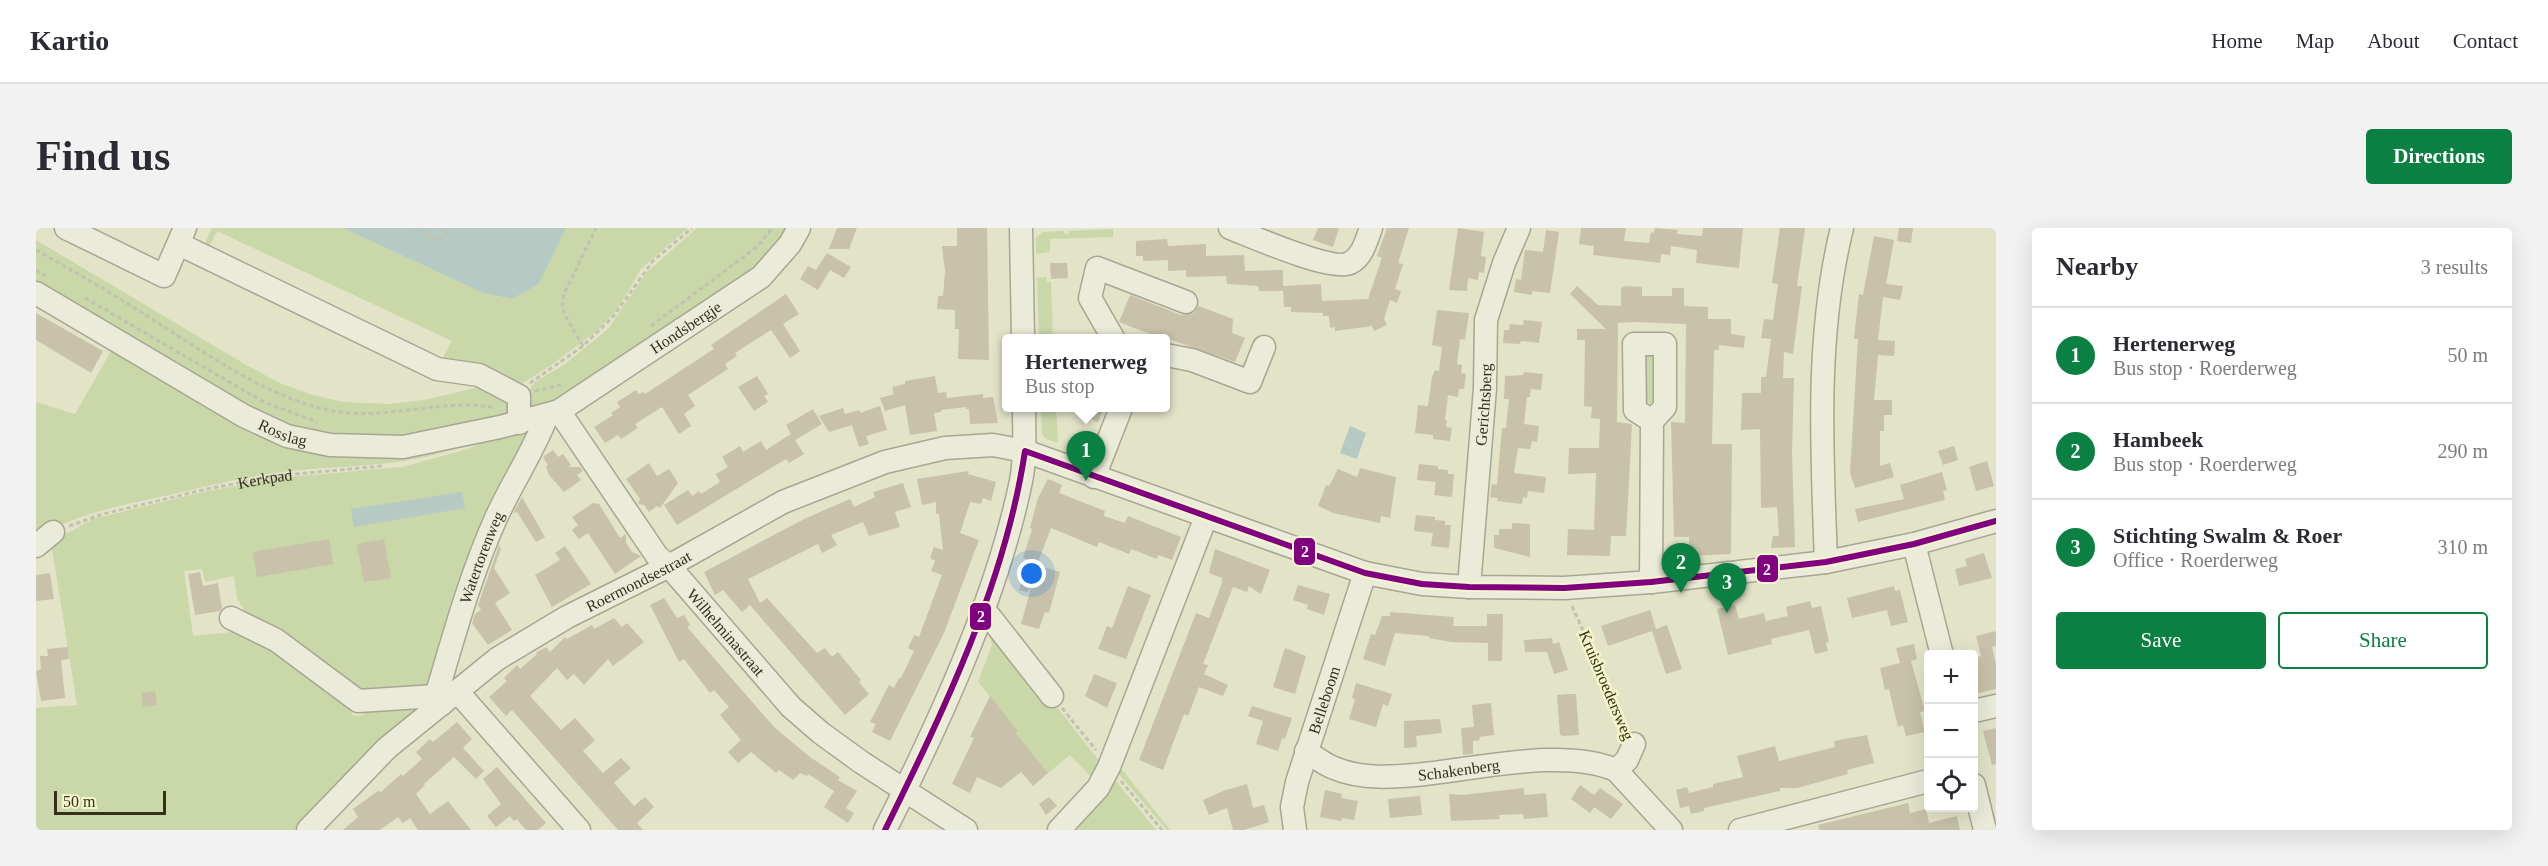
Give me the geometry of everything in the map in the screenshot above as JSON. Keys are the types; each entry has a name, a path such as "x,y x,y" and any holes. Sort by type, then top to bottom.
{"street":[{"path":"66,228 164,276 182,236 437,369 479,375 519,396 519,423"},
{"name":"Hondsbergje","path":"553,414 761,277 790,244 799,228"},
{"path":"1021,228 1023,334"},
{"path":"1230,228 1329,265 1348,264 1361,253 1371,228"},
{"name":"Gerichtsberg","path":"1469,587 1485,388 1486,320 1504,263 1519,228"},
{"path":"1826,562 1821,438 1822,371 1828,307 1842,228"},
{"path":"1110,334 1090,298 1097,268 1186,302"},
{"name":"Rosslag","path":"41,284 244,416 287,436 330,445 403,447 553,414"},
{"path":"1170,356 1192,360 1250,381 1264,347"},
{"path":"885,830 905,791 996,578 1021,480 1025,451 1024,412"},
{"path":"1094,477 1119,412"},
{"name":"Wilhelminastraat","path":"553,414 657,556 669,566 791,707 821,734 966,830"},
{"name":"Watertorenweg","path":"445,697 464,601 496,517 553,414"},
{"path":"1651,582 1658,414"},
{"name":"Roermondsestraat","path":"309,830 387,748 445,697 497,659 557,623 669,566 783,502 885,462 945,448 993,445 1025,451 1365,573 1422,584 1564,588 1651,582 1826,562 1914,544 1996,521"},
{"path":"1059,830 1098,788 1109,767 1206,517"},
{"path":"1914,544 1941,650"},
{"name":"Belleboom","path":"1294,830 1292,807 1306,752 1365,573"},
{"path":"983,608 1052,696"},
{"path":"231,618 276,640 358,701 445,697 579,830"},
{"path":"1978,710 1996,706"},
{"name":"Kruisbroedersweg","path":"1616,770 1627,760 1634,744"},
{"name":"Schakenberg","path":"1306,752 1334,768 1370,777 1405,776 1565,758 1603,764 1616,770"},
{"path":"1616,770 1671,830"},
{"path":"1740,830 1924,782"},
{"path":"1978,801 1985,830"}],"path":[{"path":"414,228 441,241 448,228"},
{"path":"584,346 562,307 564,294 596,228"},
{"path":"519,396 539,376 584,346 613,317 652,262 692,228"},
{"path":"650,327 758,246 772,228"},
{"path":"36,250 226,366 282,395 333,411 390,414 476,404 498,408 487,411"},
{"path":"36,270 41,284"},
{"path":"75,293 264,402 318,423"},
{"path":"542,389 574,382"},
{"name":"Kerkpad","path":"44,539 103,514 218,487 275,476 391,465"},
{"name":"Kruisbroedersweg","path":"1564,588 1634,744"}],"green space":[{"path":"212,228 343,228 483,293 512,299 539,284 566,228 688,228 641,269 617,310 597,331 523,383 511,385 440,363 452,341 217,231 206,253 202,250"},
{"path":"697,228 793,228 762,268 562,397 545,406 524,411 525,395 536,381 564,365 608,329 647,272"},
{"path":"1113,229 1113,237 1050,239 1050,252 1036,254 1036,237 1043,232 1064,231 1064,234 1069,234 1069,231"},
{"path":"36,240 282,384 343,402 389,404 424,400 479,387 508,397 509,416 412,438 345,440 266,420 36,285"},
{"path":"1047,277 1047,282 1051,282 1053,334 1039,334 1037,278"},
{"path":"1656,345 1654,404 1651,404 1643,394 1641,377 1647,346"},
{"path":"114,346 271,439 478,439 435,455 390,463 267,474 135,502 83,516 36,539 36,402 75,414"},
{"path":"1041,412 1056,412 1058,443 1046,439 1042,434"},
{"path":"534,425 463,569 435,690 358,691 245,611 237,599 234,576 205,582 202,569 184,571 193,636 241,631 250,633 350,706 352,715 362,716 368,709 426,701 392,731 296,830 36,830 36,708 77,705 51,542 93,519 203,492 278,478 402,467 468,449 503,432"},
{"path":"991,623 1100,762 1093,779 1070,755 1048,773 1016,733 1018,731 978,682 992,645 987,629"},
{"path":"1121,768 1170,830 1167,830 1119,774"},
{"path":"1114,779 1156,830 1067,830"}],"water":[{"path":"343,228 566,228 539,284 512,299 483,293"},
{"path":"1350,426 1366,433 1357,459 1340,453"},
{"path":"462,492 465,508 354,527 351,509"}],"building":[{"path":"837,228 857,228 849,249 829,249"},
{"path":"957,228 987,228 989,360 958,359 959,329 955,329 955,310 937,309 938,296 943,296 945,271 942,246 957,246"},
{"path":"1318,228 1339,228 1333,247 1313,240"},
{"path":"1387,228 1409,228 1398,263 1403,264 1395,289 1401,291 1397,303 1390,300 1384,319 1387,325 1374,331 1372,326 1335,331 1335,327 1330,328 1329,316 1323,316 1323,313 1291,312 1291,307 1284,307 1283,289 1283,291 1259,291 1258,286 1227,284 1226,276 1186,277 1186,270 1168,271 1168,260 1143,261 1143,256 1136,256 1136,241 1167,239 1168,246 1206,244 1206,256 1244,255 1245,271 1283,270 1283,286 1321,284 1322,301 1368,299 1382,258 1377,256"},
{"path":"1458,228 1484,232 1481,256 1486,257 1484,273 1479,272 1478,280 1468,278 1467,291 1449,290"},
{"path":"1581,228 1626,228 1624,241 1649,243 1651,232 1654,233 1655,228 1678,230 1677,234 1702,236 1703,228 1743,228 1739,268 1696,263 1697,250 1671,246 1670,255 1661,254 1660,263 1593,255 1594,246 1579,244"},
{"path":"1780,228 1805,228 1797,286 1802,286 1793,354 1784,352 1783,378 1794,378 1792,452 1795,547 1771,548 1773,536 1779,536 1777,507 1761,508 1760,429 1741,430 1742,393 1761,393 1761,377 1766,377 1771,339 1761,338 1764,319 1773,320 1778,284 1772,283"},
{"path":"1899,228 1913,228 1911,243 1897,241"},
{"path":"1546,230 1559,232 1550,293 1532,291 1532,295 1514,292 1516,279 1521,280 1525,250 1543,252"},
{"path":"1874,236 1894,240 1886,284 1903,286 1900,300 1883,297 1878,340 1895,341 1894,356 1878,355 1874,400 1892,400 1892,415 1884,415 1884,431 1880,431 1880,466 1890,463 1894,477 1855,488 1850,473 1858,339 1854,339 1859,294 1863,295"},
{"path":"827,253 851,267 844,278 830,270 818,290 800,279 808,266 816,270"},
{"path":"1050,263 1067,263 1068,278 1051,279"},
{"path":"1577,286 1598,305 1621,306 1621,288 1626,286 1642,287 1642,296 1672,296 1672,288 1684,288 1684,306 1708,307 1708,319 1731,319 1731,334 1745,336 1744,348 1719,345 1719,350 1714,350 1712,444 1732,444 1731,554 1689,556 1689,537 1674,537 1671,422 1685,423 1686,324 1633,322 1618,323 1617,422 1632,424 1626,536 1611,536 1610,556 1567,555 1568,529 1594,530 1596,473 1568,474 1569,448 1599,448 1600,419 1591,418 1592,407 1584,406 1585,340 1577,340 1577,329 1606,329 1570,294"},
{"path":"786,294 799,314 783,324 800,351 790,358 771,330 735,353 737,356 725,364 728,369 688,395 695,406 684,414 691,426 679,434 662,407 635,424 638,428 621,439 618,435 605,443 594,427 613,415 611,413 620,407 617,402 636,390 639,394 643,392 645,394 714,349 711,345"},
{"path":"1130,295 1181,315 1194,313 1199,306 1233,319 1232,333 1245,338 1235,362 1170,339 1170,334 1150,334 1119,322"},
{"path":"1437,310 1469,313 1465,340 1460,339 1457,364 1462,365 1461,373 1466,374 1464,389 1459,389 1458,397 1448,395 1445,420 1447,421 1446,427 1452,428 1450,441 1433,439 1433,435 1415,433 1418,405 1428,406 1432,377 1435,370 1439,371 1442,347 1432,345"},
{"path":"36,313 103,351 91,373 36,340"},
{"path":"1524,320 1542,322 1539,343 1521,341 1520,344 1503,343 1504,330 1509,330 1510,324 1523,325"},
{"path":"1524,372 1543,374 1541,390 1531,389 1530,397 1527,397 1524,424 1539,426 1537,442 1532,441 1530,449 1518,448 1514,473 1546,477 1544,493 1528,491 1527,498 1523,497 1522,504 1497,501 1498,498 1490,497 1492,484 1497,485 1502,428 1506,428 1509,399 1504,399 1505,376 1523,375"},
{"path":"757,376 768,394 764,396 768,402 754,411 738,387"},
{"path":"935,376 938,393 946,392 947,398 983,394 983,398 993,397 998,423 970,424 969,409 966,407 941,410 941,412 934,413 937,431 910,435 905,405 885,411 880,398 894,394 892,387 905,384 905,381"},
{"path":"880,406 887,430 866,436 869,444 859,447 852,425 829,432 819,416 843,408 845,414 860,410 860,413"},
{"path":"813,409 822,424 795,440 804,454 789,463 786,459 677,525 664,505 688,490 692,496 699,491 701,494 720,482 716,474 728,467 722,457 740,446 743,452 761,441 766,450 791,434 786,425"},
{"path":"1074,412 1102,412 1098,422"},
{"path":"1954,446 1958,460 1943,465 1938,451"},
{"path":"553,450 558,457 563,454 571,465 569,467 580,467 583,471 577,475 581,480 564,492 549,475 546,466 548,465 543,457"},
{"path":"1987,461 1994,486 1976,491 1969,467"},
{"path":"649,463 657,476 669,469 678,483 660,508 657,506 649,512 644,505 638,504 640,499 626,479"},
{"path":"1419,464 1438,466 1438,469 1448,470 1448,474 1454,474 1452,497 1434,495 1436,482 1417,480"},
{"path":"1360,468 1396,477 1390,518 1381,516 1380,523 1333,513 1318,506 1326,485 1329,486 1338,469 1357,477"},
{"path":"969,471 968,474 996,482 991,501 983,498 981,504 970,502 960,533 979,540 944,633 890,741 872,732 876,724 870,722 889,685 894,688 901,678 914,651 908,648 914,635 919,637 942,575 931,571 935,561 930,558 934,547 943,550 936,502 922,505 917,479"},
{"path":"1942,472 1947,490 1943,491 1945,500 1858,522 1855,509 1904,499 1900,485"},
{"path":"1048,479 1062,485 1059,493 1105,511 1104,516 1125,523 1128,516 1181,537 1172,560 1158,555 1157,559 1131,549 1129,554 1099,542 1097,547 1051,528 1037,565 1060,572 1049,613 1045,612 1039,629 1021,624 1031,588 1027,592 1019,590 1027,559 1023,558 1032,529 1030,528 1038,498"},
{"path":"903,483 911,507 895,512 900,527 869,536 863,522 831,535 837,545 822,553 818,544 748,579 760,603 767,598 817,653 825,648 832,657 838,652 861,680 859,682 869,694 845,715 750,605 742,612 723,590 715,595 704,572 806,518 850,499 854,507 875,497 873,492"},
{"path":"522,497 545,537 536,542 517,512 513,513"},
{"path":"593,503 599,504 620,538 626,534 626,543 632,552 641,556 615,574 588,533 579,539 572,530 578,525 572,517"},
{"path":"1416,515 1435,517 1435,520 1445,521 1445,525 1451,525 1449,548 1431,546 1433,533 1414,531"},
{"path":"1512,523 1530,524 1530,557 1494,548 1494,535 1499,535 1499,529 1512,529"},
{"path":"329,539 333,564 257,577 253,552"},
{"path":"384,539 391,578 364,582 357,544"},
{"path":"499,545 501,549 494,568 510,593 495,603 512,630 488,645 472,623 475,614 481,610 478,605"},
{"path":"565,546 591,584 552,607 535,575 560,560 555,553"},
{"path":"1215,549 1270,570 1261,594 1249,586 1247,592 1233,587 1203,664 1208,665 1204,674 1228,685 1223,696 1199,687 1188,716 1184,714 1163,770 1139,760 1196,613 1209,618 1222,583 1222,578 1209,573"},
{"path":"1984,553 1992,578 1959,586 1955,569 1967,566 1965,559"},
{"path":"200,572 203,586 218,583 222,608 220,611 195,615 188,574"},
{"path":"50,573 54,599 36,601 36,575"},
{"path":"1298,585 1330,594 1324,615 1307,609 1308,605 1293,600"},
{"path":"1128,586 1151,595 1126,659 1098,649 1107,626 1112,628"},
{"path":"1894,586 1895,591 1900,590 1908,622 1891,626 1887,610 1852,618 1847,598"},
{"path":"664,598 677,618 684,615 690,625 687,627 775,728 810,757 840,777 838,780 857,791 846,808 854,813 848,823 824,807 834,791 808,774 807,776 800,773 793,780 779,770 776,773 751,752 738,763 728,752 741,740 720,715 729,707 714,690 710,693 684,659 679,662 650,605"},
{"path":"1810,601 1812,608 1821,606 1829,642 1826,643 1828,651 1815,654 1809,630 1771,639 1772,644 1728,655 1717,609 1735,605 1739,619 1764,613 1766,621 1788,616 1786,607"},
{"path":"1650,610 1656,629 1667,625 1682,669 1666,674 1652,631 1608,646 1601,626"},
{"path":"1390,612 1454,617 1453,626 1487,626 1487,614 1503,614 1502,661 1488,661 1488,643 1451,642 1429,638 1429,636 1395,633 1385,666 1363,659 1371,634 1375,635 1382,616 1390,616"},
{"path":"614,618 622,627 627,623 644,642 613,666 608,659 584,685 574,674 567,680 557,668 530,696 561,730 575,718 595,740 583,751 603,773 621,758 631,768 614,783 634,806 645,797 654,807 637,823 643,830 618,830 512,710 506,716 489,697 507,681 504,678 517,665 520,669 537,652 546,647 550,652 565,637 567,639 592,625 594,629"},
{"path":"1996,631 1996,646 1992,647 1996,664 1996,689 1978,693 1978,657 1981,656 1976,636"},
{"path":"1552,638 1553,644 1559,642 1568,670 1554,674 1547,652 1525,652 1524,640"},
{"path":"1914,644 1917,659 1911,661 1924,707 1924,711 1920,712 1924,732 1906,736 1903,725 1898,727 1889,689 1885,690 1880,668 1900,663 1896,648"},
{"path":"68,647 69,659 61,660 65,698 41,701 36,671 41,669 40,656 48,656 47,649"},
{"path":"1285,648 1306,656 1295,694 1273,687"},
{"path":"1094,674 1117,683 1107,708 1085,696"},
{"path":"1356,683 1392,694 1388,706 1383,704 1376,727 1349,719 1355,699 1352,698"},
{"path":"155,691 157,705 143,707 141,693"},
{"path":"1576,694 1579,735 1560,735 1557,695"},
{"path":"990,696 1048,773 1033,786 1021,772 1001,788 977,777 970,793 952,784 974,738 970,737"},
{"path":"1491,703 1494,735 1479,737 1480,740 1473,741 1473,754 1463,755 1461,728 1474,727 1472,705"},
{"path":"1252,706 1292,718 1278,751 1256,744 1263,721 1248,716"},
{"path":"1440,719 1442,733 1416,736 1417,747 1404,748 1404,721"},
{"path":"457,722 472,739 463,748 484,771 476,779 454,757 416,794 430,814 448,801 471,830 418,830 410,818 403,823 398,817 380,830 343,830 358,817 353,809 378,791 381,792 401,774 403,776 422,759 416,752 430,739 433,742"},
{"path":"1996,728 1996,764 1992,765 1983,731"},
{"path":"1867,735 1874,763 1847,770 1848,774 1797,788 1780,788 1780,791 1704,808 1704,811 1691,814 1689,806 1680,808 1676,790 1687,787 1689,793 1713,787 1713,784 1743,777 1737,756 1775,746 1779,761 1835,747 1834,741"},
{"path":"497,767 546,823 538,830 526,830 517,819 514,821 510,816 496,827 487,816 501,804 483,779"},
{"path":"1247,784 1253,808 1264,805 1269,822 1244,830 1233,830 1227,808 1209,815 1203,800"},
{"path":"1580,785 1594,795 1600,788 1623,804 1611,819 1594,807 1590,813 1571,799"},
{"path":"1524,788 1524,795 1546,793 1548,817 1524,819 1523,814 1499,815 1500,819 1451,821 1449,794 1462,795"},
{"path":"1325,790 1342,794 1341,798 1358,801 1354,820 1342,818 1341,821 1320,817"},
{"path":"1420,796 1422,815 1390,818 1388,799"},
{"path":"1049,797 1057,806 1046,815 1039,804"},
{"path":"1908,803 1910,813 1924,810 1924,812 1927,812 1929,823 1957,816 1960,830 1819,830 1818,825"}],"transit line":[{"name":"2","path":"885,830 929,739 970,645 1003,549 1016,501 1025,451 1365,573 1422,584 1564,588 1651,582 1826,562 1914,544 1996,521"}],"place":[{"name":"Hertenerweg","path":"1086,481"},
{"name":"Hambeek","path":"1681,593"},
{"name":"Stichting Swalm & Roer","path":"1727,613"}]}
